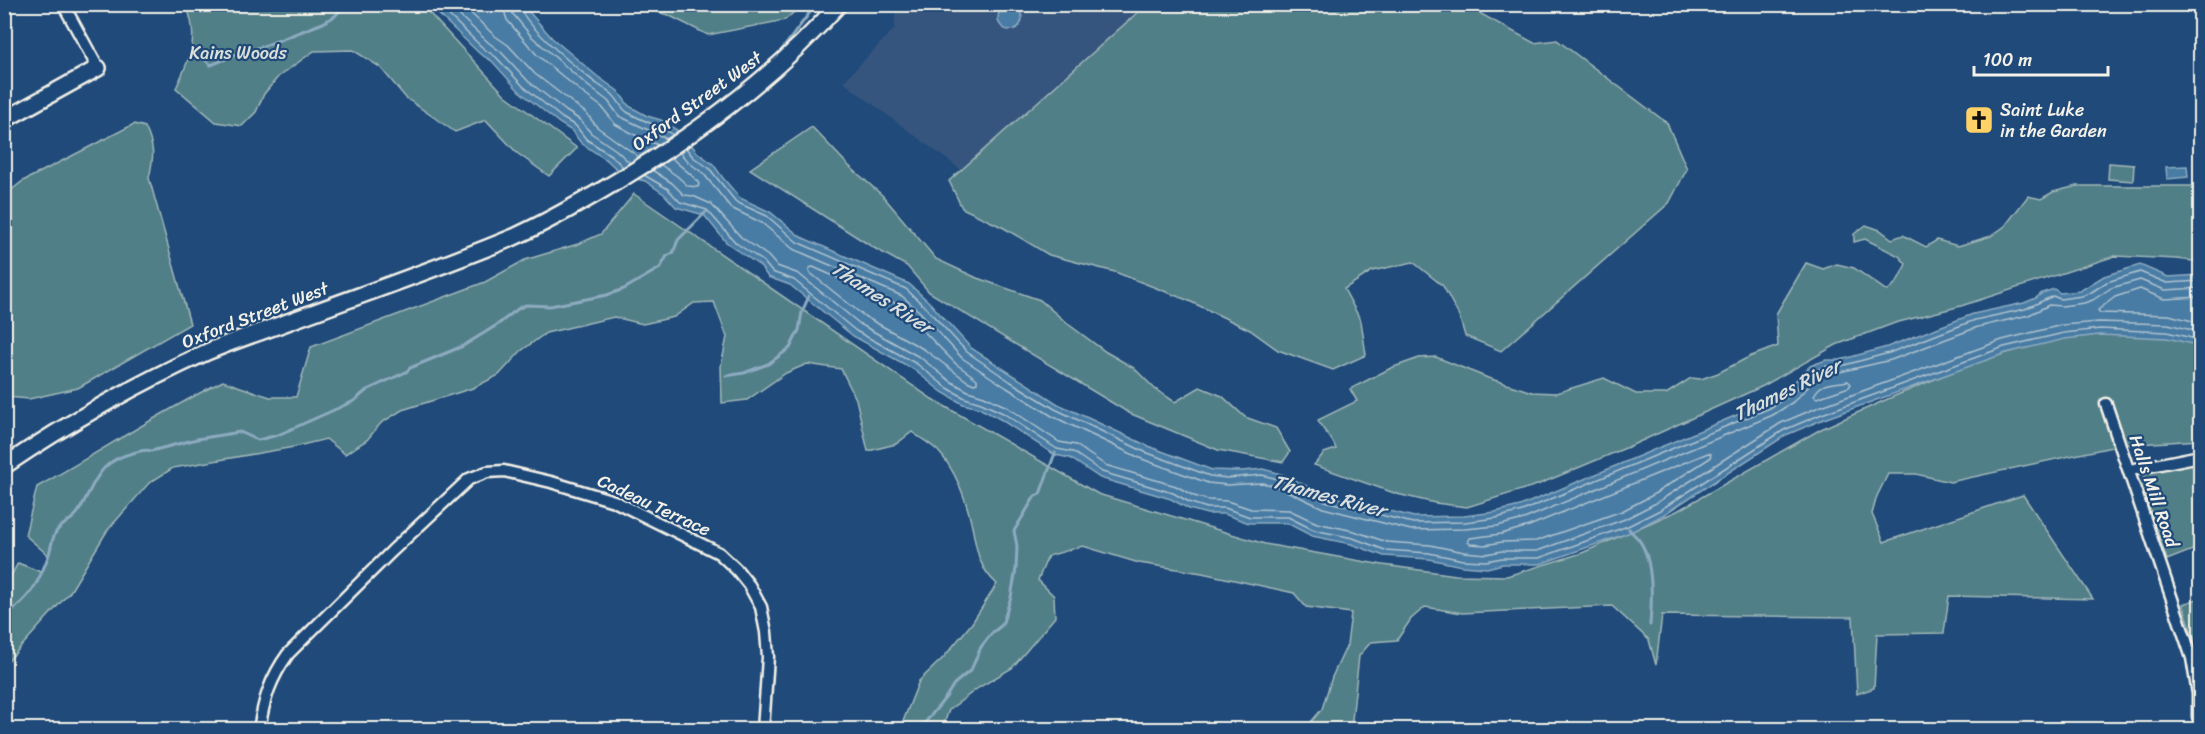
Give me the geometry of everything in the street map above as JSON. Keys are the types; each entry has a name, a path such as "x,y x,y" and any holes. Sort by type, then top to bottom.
{"main road":[{"name":"Oxford Street West","path":"4,466 48,437 122,395 208,352 466,255 552,213 663,141 729,94 810,30 838,4"},
{"path":"4,120 98,68"}],"street":[{"path":"63,4 98,68"},
{"name":"Halls Mill Road","path":"2106,404 2192,658 2198,694 2198,717"},
{"path":"2130,470 2200,456"},
{"name":"Cadeau Terrace","path":"259,729 266,694 277,670 288,654 392,550 469,479 496,471 521,474 614,501 719,554 738,570 761,607 766,632 768,657 763,729"},
{"name":"Halls Mill Road","path":"2192,658 2200,667"}],"shaded area":[{"path":"895,5 1146,5 961,170 843,82 895,28"}],"green space":[{"name":"Kains Woods","path":"186,5 422,5 505,95 577,148 549,176 517,153 486,120 455,132 406,98 380,67 353,50 314,51 278,77 264,94 256,112 242,126 216,122 176,88 192,48 192,28"},
{"path":"632,5 802,5 785,20 708,35 668,15"},
{"path":"1146,5 1474,5 1481,14 1534,43 1557,40 1667,123 1687,169 1669,203 1501,351 1465,336 1459,316 1443,286 1413,262 1372,271 1344,289 1361,321 1366,355 1333,370 1278,350 1250,330 1187,300 1115,272 1049,255 1004,228 962,208 949,181"},
{"path":"134,124 145,127 151,141 153,158 149,178 190,324 78,388 29,399 4,396 5,195 23,181"},
{"path":"812,127 849,166 883,196 936,259 977,278 1040,300 1106,352 1134,368 1155,389 1175,402 1200,387 1222,396 1245,417 1276,428 1290,452 1283,462 1218,450 1129,413 929,292 907,266 874,248 750,169"},
{"path":"2109,163 2134,165 2133,181 2108,179"},
{"path":"2077,186 2200,186 2200,262 2115,256 1961,306 1895,323 1836,345 1763,386 1628,447 1537,485 1467,507 1435,503 1397,494 1314,465 1324,453 1336,449 1318,420 1357,401 1350,389 1391,368 1419,358 1436,357 1488,378 1532,392 1556,393 1604,378 1636,394 1666,394 1691,378 1701,379 1718,373 1749,357 1778,346 1776,314 1806,263 1823,269 1837,264 1854,268 1887,291 1897,282 1906,264 1899,256 1865,239 1854,242 1854,234 1866,225 1880,230 1892,239 1903,235 1926,247 1937,240 1958,246 1991,236 2005,226 2028,196 2041,199 2053,192"},
{"path":"634,194 932,399 1098,494 1265,544 1383,565 1456,575 1507,576 1582,553 1677,511 1821,429 1978,361 2057,339 2145,324 2200,341 2200,440 2121,445 1950,482 1916,474 1888,474 1877,496 1872,514 1884,542 2023,495 2093,599 1949,596 1944,633 1877,634 1874,688 1857,694 1853,617 1662,615 1656,665 1649,640 1612,606 1462,613 1425,607 1411,619 1397,640 1371,642 1359,656 1351,729 1305,729 1322,709 1332,677 1347,645 1351,613 1306,607 1294,593 1202,573 1139,563 1083,546 1048,556 1038,580 1054,596 1055,617 1012,668 978,688 949,710 942,729 900,729 919,681 944,657 972,623 997,584 984,569 958,483 938,451 912,432 896,444 868,451 856,399 841,369 807,364 786,373 747,400 722,403 721,366 727,337 714,302 694,303 674,317 643,324 614,317 546,333 521,351 499,375 473,388 402,410 381,423 367,440 345,454 326,439 294,447 173,468 149,483 107,531 70,592 9,660 5,661 5,625 11,623 5,587 18,563 41,572 49,556 25,535 37,487 152,419 223,381 270,397 296,397 311,347 485,282 525,260 578,244 601,234"},
{"path":"2200,460 2200,547 2167,560 2142,486 2144,476 2150,471"},
{"path":"2200,598 2200,658 2183,604"}],"water":[{"name":"Thames River","path":"429,5 523,5 552,38 618,91 629,106 647,116 661,120 683,134 697,152 713,164 740,198 770,212 801,237 909,284 929,302 971,348 1058,404 1148,446 1212,470 1263,469 1281,474 1326,495 1414,517 1464,516 1520,506 1768,402 1785,391 1810,366 1826,360 1840,360 1887,347 1973,314 2024,303 2054,289 2060,293 2080,291 2104,276 2140,265 2168,277 2200,275 2200,346 2167,338 2100,335 2065,339 2006,353 1786,435 1663,515 1631,532 1540,564 1503,564 1487,568 1462,566 1429,559 1384,556 1351,544 1312,536 1287,523 1249,523 1224,514 1207,514 1189,509 1171,499 1100,478 1070,458 1055,455 1000,419 979,408 963,404 942,392 913,369 853,336 790,285 768,277 760,266 726,242 704,215 676,207 664,194 645,181 624,176 608,161 581,143 572,131 519,91 492,61 480,54"},
{"path":"1010,6 1019,9 1022,18 1019,27 1010,30 1001,27 998,18 1001,9"},
{"path":"2187,166 2188,177 2167,179 2166,167"}],"waterway":[{"path":"203,58 211,65 264,46 323,23 335,16 346,4"},
{"path":"765,66 782,50 816,4"},
{"path":"4,616 21,603 32,590 45,564 56,532 77,514 94,482 112,461 140,451 151,451 197,439 240,432 258,440 278,435 354,401 367,390 410,368 463,346 526,305 550,306 607,295 624,289 660,268 667,256 673,253 678,240 706,212"},
{"path":"726,376 744,373 768,364 790,348 799,330 802,312 809,296"},
{"path":"919,730 954,684 971,670 981,647 1002,625 1011,597 1016,569 1017,546 1014,531 1035,496 1040,494 1055,453"},
{"path":"1629,529 1644,548 1650,570 1650,625"}],"place":[{"name":"Saint Luke in the Garden","path":"1979,120"}]}
